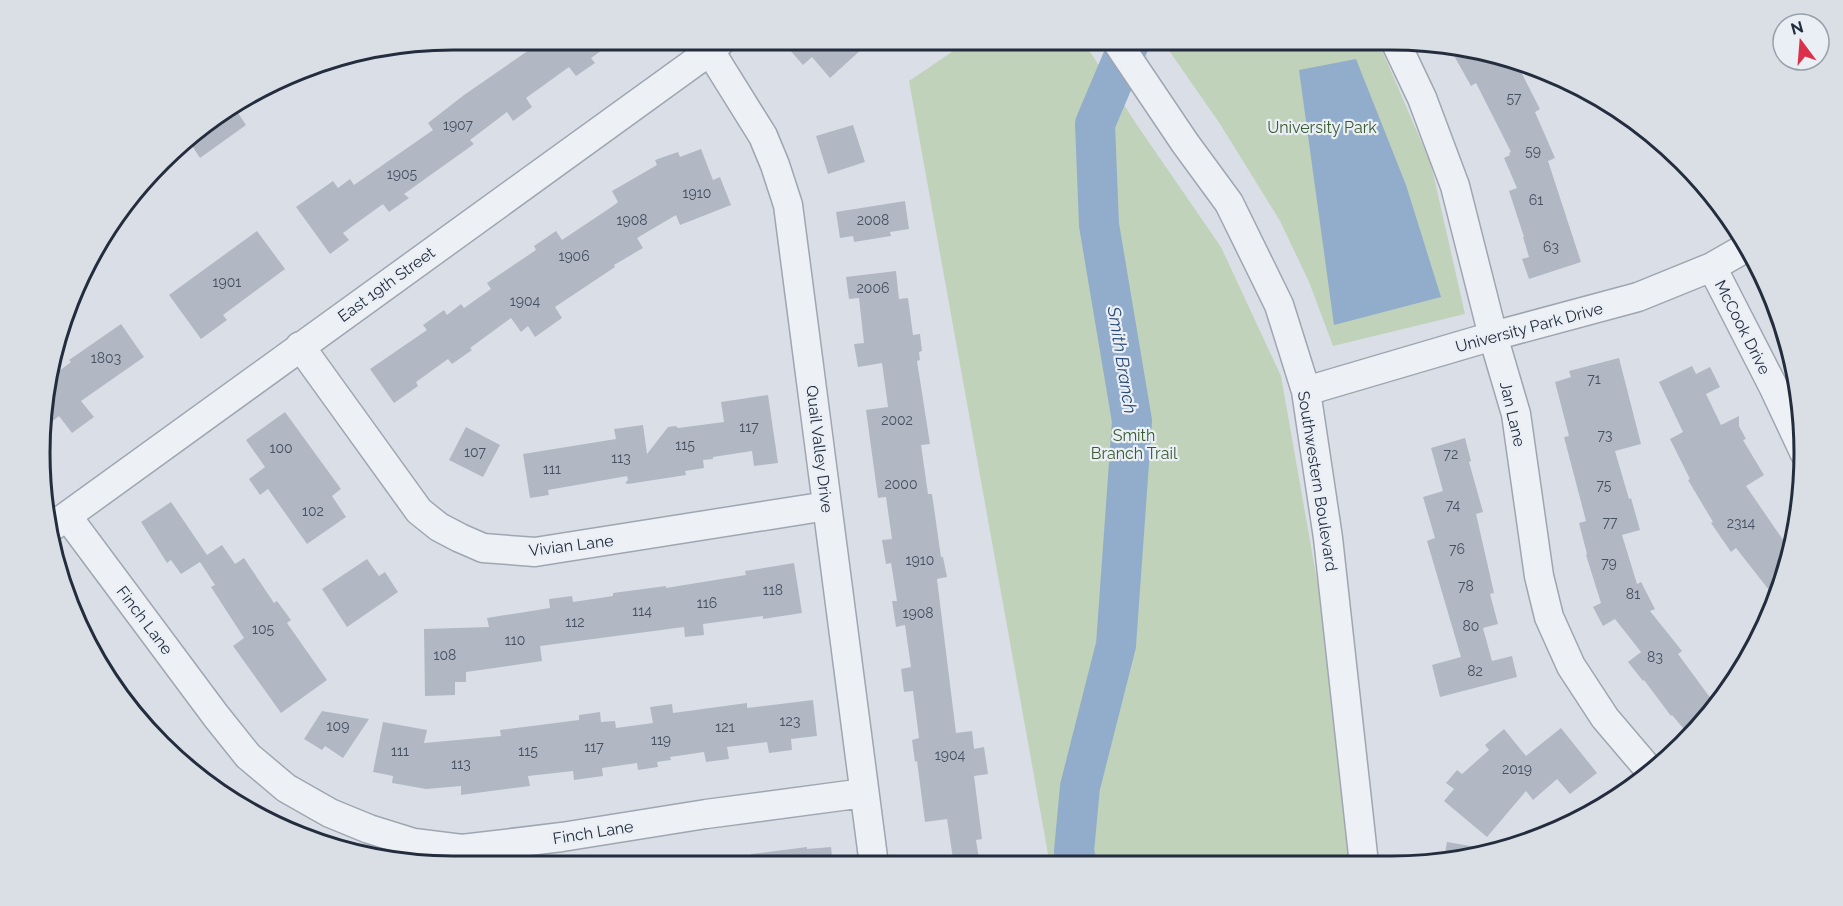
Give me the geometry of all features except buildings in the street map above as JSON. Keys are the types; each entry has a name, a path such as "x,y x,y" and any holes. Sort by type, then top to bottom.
{"street":[{"name":"East 19th Street","path":"58,523 709,50"},
{"name":"Quail Valley Drive","path":"719,50 763,136 788,205 873,856"},
{"name":"Southwestern Boulevard","path":"1122,50 1185,143 1229,203 1279,306 1306,391 1328,537 1363,856"},
{"name":"Jan Lane","path":"1399,50 1422,98 1455,186 1493,336 1516,414 1539,576 1549,617 1570,666 1605,718 1645,765"},
{"name":"University Park Drive","path":"1306,391 1493,336 1638,297 1712,267 1739,251"},
{"name":"McCook Drive","path":"1712,267 1793,429"},
{"name":"Vivian Lane","path":"300,346 419,511 439,527 483,548 535,552 827,506"},
{"name":"Finch Lane","path":"58,523 248,756 286,788 330,813 369,829 414,843 462,849 562,837 706,814 864,793"}],"green space":[{"name":"Smith Branch Trail","path":"955,50 1089,50 1137,125 1221,247 1281,376 1318,586 1348,856 1048,856 909,81"},
{"name":"University Park","path":"1169,50 1382,50 1431,164 1465,314 1333,346 1309,282 1280,221 1220,124"}],"water":[{"path":"1356,59 1406,185 1441,297 1334,325 1299,70"}],"waterway":[{"name":"Smith Branch","path":"1075,856 1080,787 1116,645 1132,421 1099,225 1095,124 1126,50"}]}
